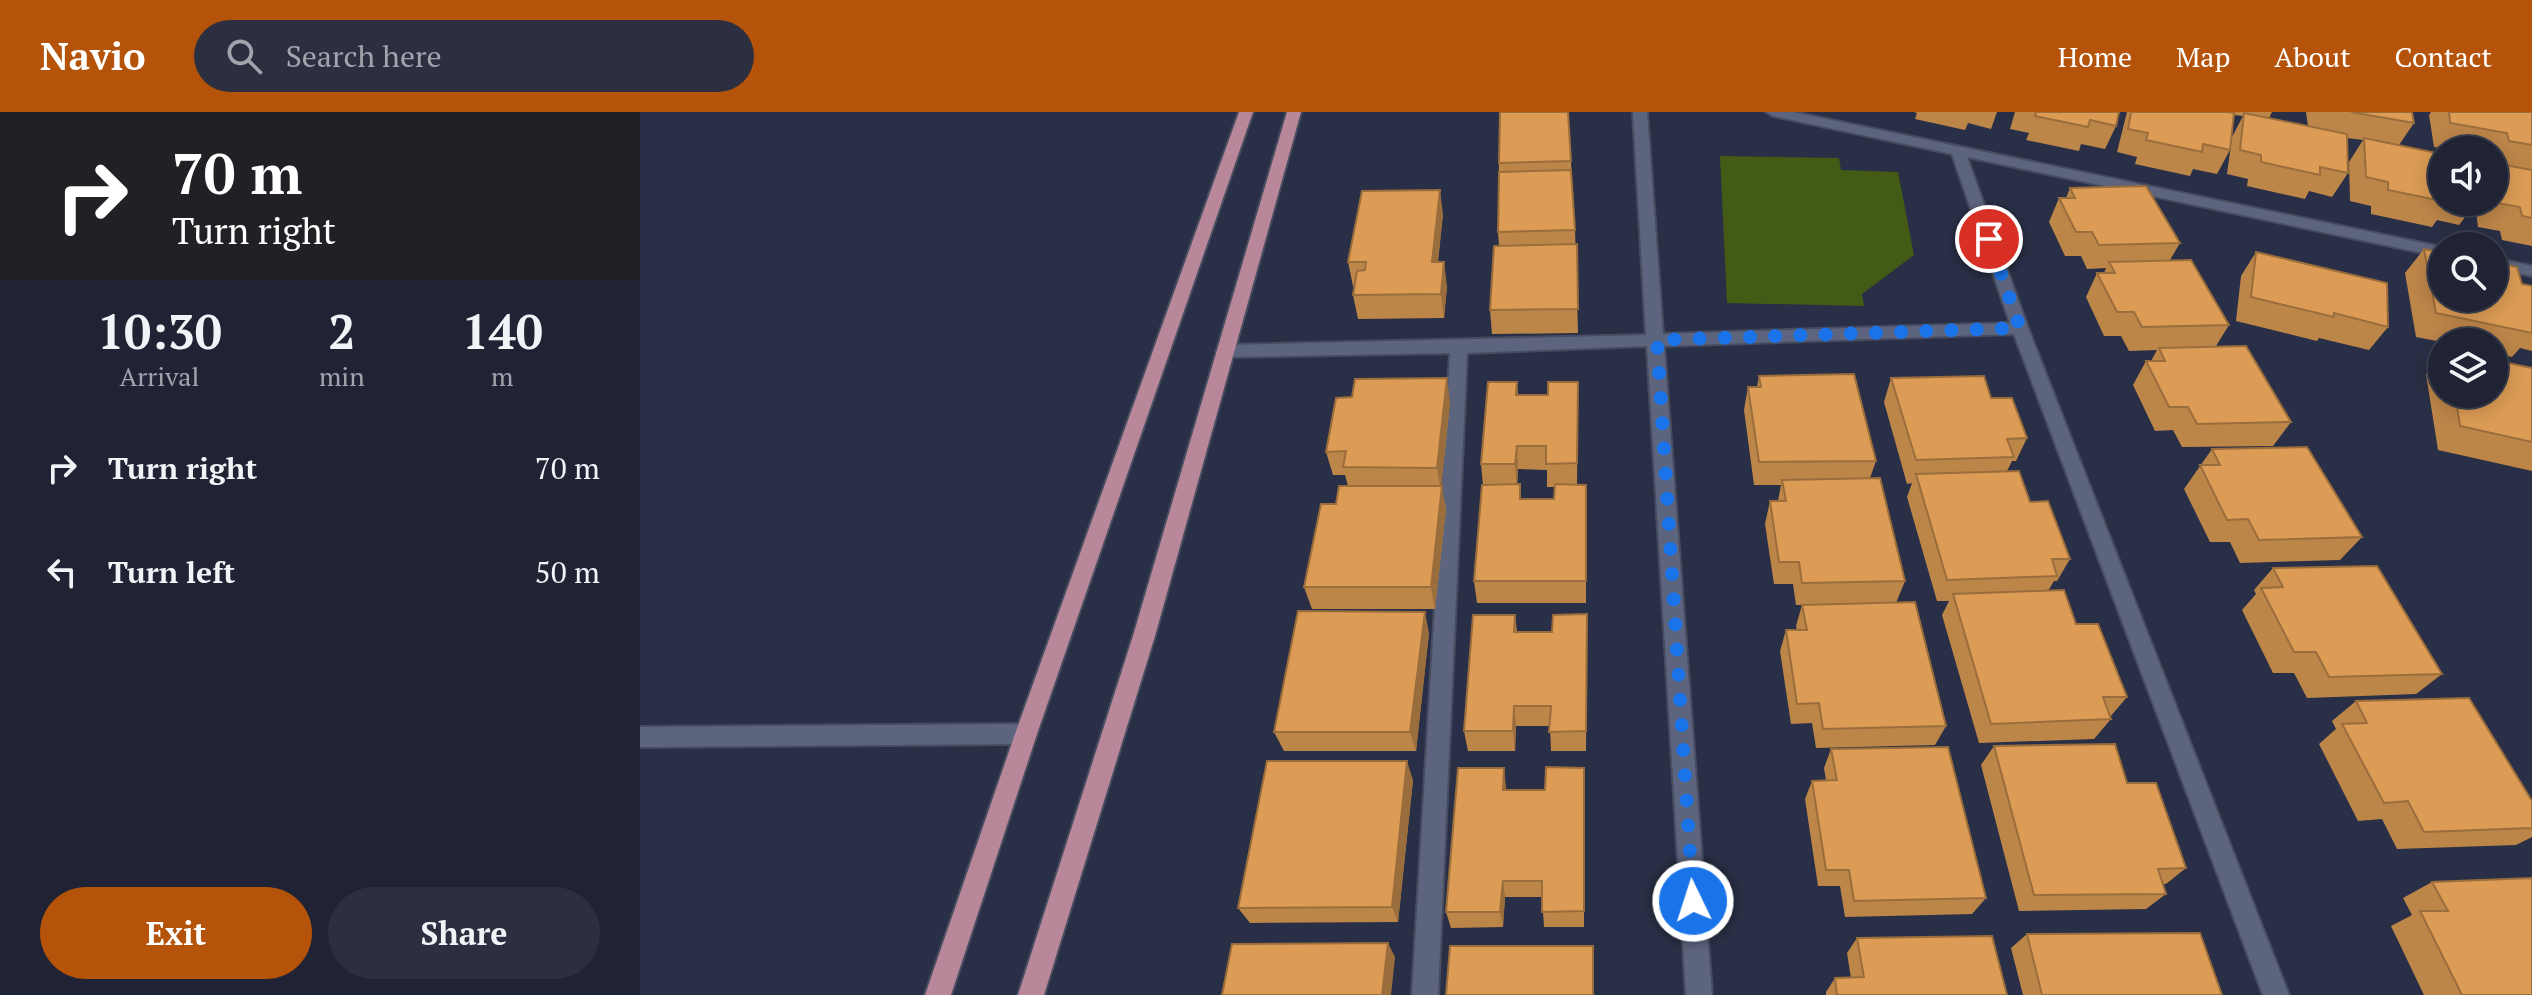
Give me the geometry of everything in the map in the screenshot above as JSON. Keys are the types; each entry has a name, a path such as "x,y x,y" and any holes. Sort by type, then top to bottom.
{"main road":[{"path":"938,995 1026,734 1246,112"},
{"path":"1031,995 1144,636 1294,112"}],"street":[{"path":"1640,112 1699,995"},
{"path":"1773,112 2428,249"},
{"path":"1958,151 2020,328 2276,995"},
{"path":"2508,266 2532,271"},
{"path":"1225,351 1459,347 2020,328"},
{"path":"1425,995 1459,347"},
{"path":"640,737 1026,734"}],"green space":[{"path":"1720,156 1839,158 1841,170 1898,172 1914,255 1862,294 1864,306 1727,303"}],"building":[{"path":"1500,112 1568,112 1571,161 1499,163"},
{"path":"2036,112 2119,112 2116,126 2090,120 2088,127 2035,116"},
{"path":"2131,112 2234,113 2230,150 2203,144 2202,152 2146,140 2148,133 2128,129"},
{"path":"2351,112 2412,112 2414,123"},
{"path":"2449,112 2532,112 2532,145 2509,141 2507,133 2450,123"},
{"path":"2244,113 2347,134 2348,173 2320,167 2320,175 2261,162 2261,155 2240,150"},
{"path":"2364,138 2428,151 2428,198 2388,190 2388,182 2366,177"},
{"path":"2508,166 2532,170 2532,218 2522,216 2520,207 2508,205"},
{"path":"1571,170 1575,230 1498,232 1499,172"},
{"path":"2146,186 2180,243 2099,245 2092,232 2076,232 2059,198 2075,198 2070,188"},
{"path":"1440,190 1432,262 1444,262 1441,294 1353,295 1357,271 1365,270 1366,262 1348,262 1362,191"},
{"path":"1577,244 1578,309 1490,310 1494,246"},
{"path":"2424,249 2428,250 2428,270"},
{"path":"2256,252 2387,283 2388,327 2251,297"},
{"path":"2191,260 2229,325 2142,327 2134,312 2117,312 2097,273 2115,273 2109,262"},
{"path":"2508,265 2517,267 2522,284 2532,286 2532,333 2436,313 2508,312"},
{"path":"2246,346 2291,422 2197,424 2188,407 2169,407 2146,361 2165,361 2159,348"},
{"path":"2508,363 2532,368 2532,442 2460,426 2457,408 2508,408"},
{"path":"1854,374 1876,461 1759,462 1748,387 1761,387 1759,376"},
{"path":"1984,376 1991,398 2012,398 2027,438 2007,439 2014,457 1916,460 1891,378"},
{"path":"1447,378 1437,468 1343,467 1346,451 1326,452 1336,398 1352,397 1355,379"},
{"path":"1488,382 1517,382 1516,395 1548,395 1548,382 1578,382 1577,463 1546,464 1546,446 1517,446 1515,464 1481,464"},
{"path":"2307,447 2362,537 2259,540 2248,519 2227,520 2200,465 2220,465 2212,449"},
{"path":"2019,471 2030,502 2048,501 2070,559 2052,559 2057,576 1947,580 1916,474"},
{"path":"1880,478 1905,581 1802,583 1799,562 1779,562 1770,501 1786,501 1782,480"},
{"path":"1520,484 1520,499 1554,499 1555,484 1586,485 1586,581 1474,581 1482,485"},
{"path":"1339,486 1442,486 1431,587 1304,587 1321,504 1336,504"},
{"path":"2377,566 2442,674 2329,677 2316,652 2294,652 2261,588 2283,587 2273,568"},
{"path":"2064,590 2076,624 2098,624 2127,697 2103,697 2111,719 1991,724 1953,594"},
{"path":"1915,602 1946,726 1823,729 1819,703 1797,704 1786,630 1807,630 1802,605"},
{"path":"1298,611 1425,612 1410,732 1274,732"},
{"path":"1587,614 1586,731 1549,732 1551,706 1514,706 1513,731 1464,731 1473,615 1515,615 1514,632 1552,632 1553,615"},
{"path":"2469,698 2532,801 2532,828 2424,832 2408,801 2384,803 2342,724 2367,723 2356,701"},
{"path":"2115,744 2127,783 2156,783 2186,868 2158,869 2166,894 2034,895 1994,746"},
{"path":"1948,747 1986,898 1854,901 1849,870 1826,870 1812,781 1837,780 1831,749"},
{"path":"1267,761 1407,761 1392,907 1238,908"},
{"path":"1546,767 1584,768 1584,911 1542,912 1542,881 1503,881 1500,912 1446,912 1458,768 1504,768 1503,790 1545,790"},
{"path":"2532,878 2532,995 2462,995 2420,911 2448,911 2432,882"},
{"path":"2200,933 2222,995 2042,995 2027,934"},
{"path":"1992,936 2007,995 1837,995 1835,978 1864,977 1857,938"},
{"path":"1388,943 1382,995 1222,995 1232,944"},
{"path":"1450,946 1593,946 1593,995 1446,995"}],"route":[{"path":"1693,901 1657,340 2020,328 1989,239"}]}
